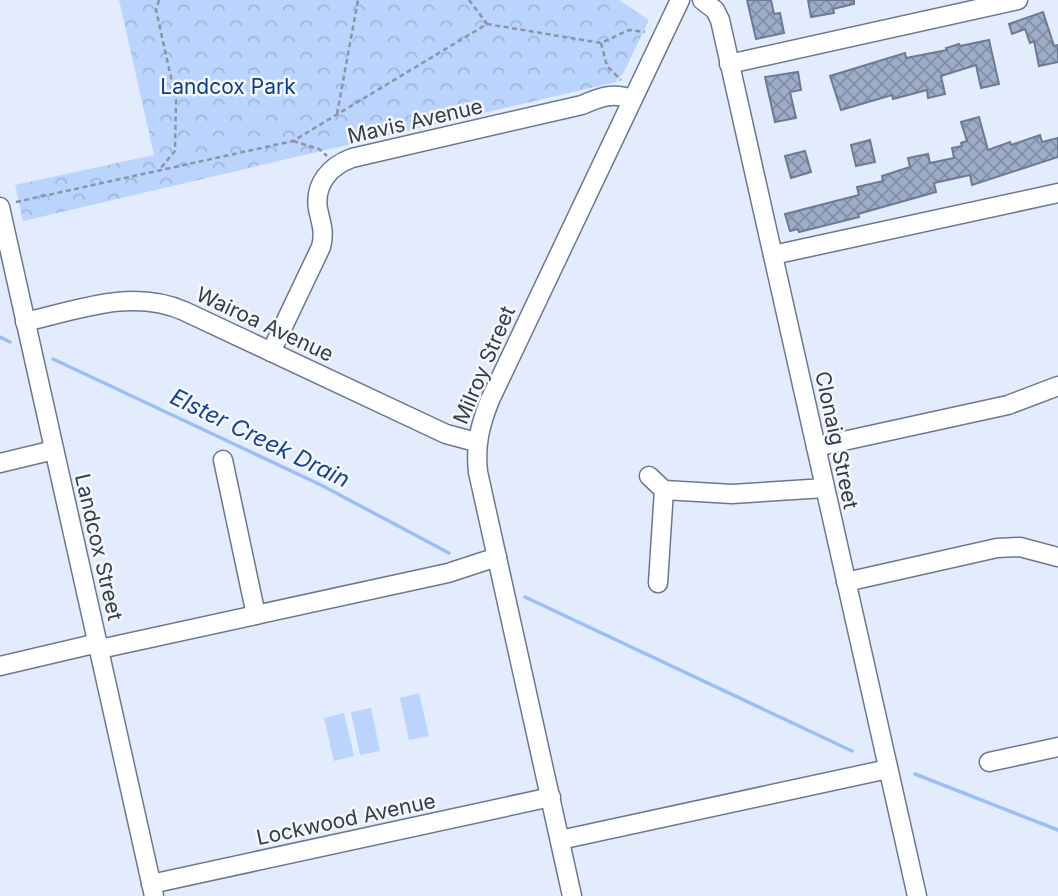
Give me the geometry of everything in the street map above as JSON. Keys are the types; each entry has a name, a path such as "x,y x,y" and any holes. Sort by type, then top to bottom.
{"street":[{"name":"Milroy Street","path":"572,896 478,472 476,442 490,400 680,0"},
{"name":"Clonaig Street","path":"702,0 712,6 718,15 917,896"},
{"path":"729,64 1018,0"},
{"name":"Mavis Avenue","path":"271,352 321,247 324,233 318,198 322,181 334,167 352,158 582,105 600,97 617,94 632,99"},
{"name":"Mavis Avenue","path":"582,105 599,106 624,116"},
{"path":"773,254 1058,193"},
{"name":"Landcox Street","path":"8,205 25,322 153,890"},
{"name":"Wairoa Avenue","path":"25,322 107,303 138,299 157,301 184,311 446,434 476,442"},
{"path":"816,447 1008,405 1058,387"},
{"path":"0,463 54,450"},
{"path":"223,460 256,615"},
{"path":"649,477 664,490 732,494 825,488"},
{"path":"657,583 664,490"},
{"path":"846,582 997,548 1020,547 1058,557"},
{"path":"0,666 256,615 498,562"},
{"path":"989,762 1058,747"},
{"path":"560,840 888,769"},
{"name":"Lockwood Avenue","path":"153,890 551,797"}],"path":[{"path":"158,172 175,151 176,100 156,10 159,0"},
{"path":"337,114 358,0"},
{"path":"469,0 487,24"},
{"path":"8,205 293,141 487,24 601,43 629,30 645,32"},
{"path":"601,43 607,66 621,80"},
{"path":"293,141 319,149 327,156"}],"green space":[{"name":"Landcox Park","path":"119,0 619,0 649,20 624,72 616,82 23,221 15,185 154,155"},
{"path":"419,693 429,736 409,740 400,698"},
{"path":"371,708 380,751 360,755 351,712"},
{"path":"344,713 354,756 334,761 324,718"}],"building":[{"path":"747,0 771,0 774,14 780,13 784,33 756,39"},
{"path":"808,0 854,0 854,4 833,9 834,13 811,17"},
{"path":"1043,12 1054,46 1058,45 1058,62 1039,66 1034,41 1030,43 1025,29 1012,34 1009,24"},
{"path":"989,40 999,84 981,88 976,65 941,76 945,94 928,98 927,90 893,99 892,95 841,110 830,76 905,53 906,58 947,50 946,48 959,44 960,46"},
{"path":"798,72 801,90 790,92 796,118 775,122 765,77"},
{"path":"979,117 988,150 1040,135 1042,142 1058,138 1058,157 972,185 970,175 934,183 936,192 858,214 859,217 799,232 798,229 790,231 785,214 859,195 857,187 883,181 882,176 910,167 908,158 928,154 930,163 954,158 952,148 962,146 961,143 967,141 961,122"},
{"path":"870,140 875,162 856,166 851,145"},
{"path":"805,151 811,172 791,178 785,156"}],"waterway":[{"name":"Elster Creek Drain","path":"0,337 10,342"},
{"name":"Elster Creek Drain","path":"53,359 321,485 449,553"},
{"name":"Elster Creek Drain","path":"525,597 852,751"},
{"name":"Elster Creek Drain","path":"915,774 1058,830"}]}
